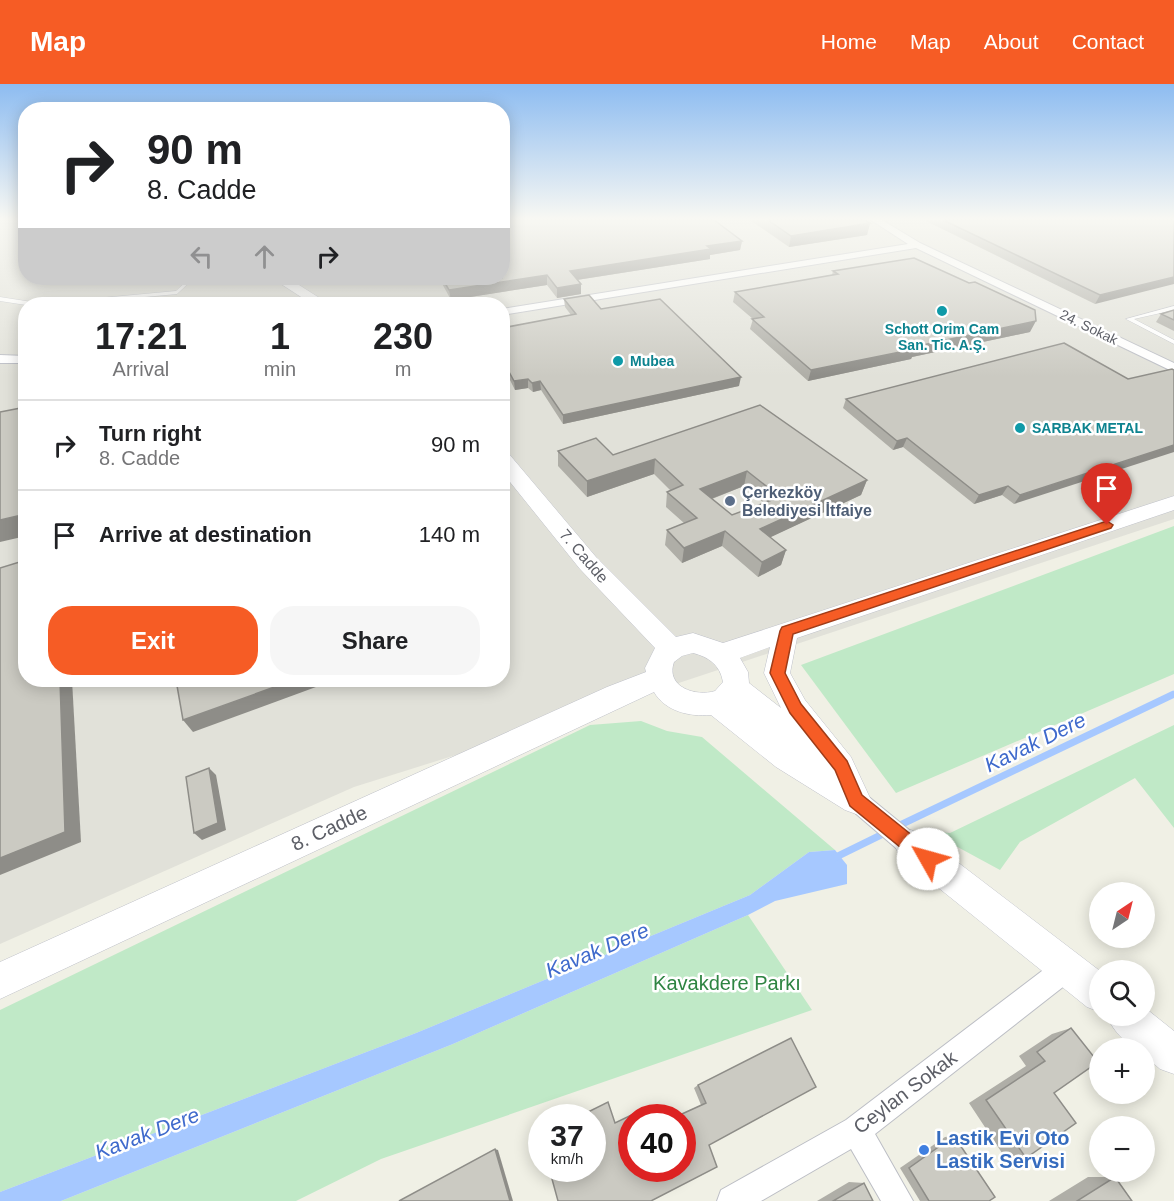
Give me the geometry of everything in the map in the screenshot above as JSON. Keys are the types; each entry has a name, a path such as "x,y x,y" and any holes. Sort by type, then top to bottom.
{"street":[{"path":"510,311 749,272"},
{"name":"24. Sokak","path":"974,272 1174,368"},
{"path":"291,285 310,297"},
{"path":"0,359 18,360"},
{"name":"7. Cadde","path":"510,468 588,562 671,648"},
{"path":"723,653 1174,503"},
{"path":"786,631 777,673 795,708 841,766 856,800"},
{"path":"683,644 702,644 723,653 735,671 724,695 706,705 686,703 668,693 659,678 659,663 671,648 683,644"},
{"name":"8. Cadde","path":"0,981 617,695 659,678"},
{"path":"724,695 786,758 856,800 911,846 1089,985"},
{"name":"Ceylan Sokak","path":"732,1201 856,1130 1068,967"},
{"path":"1138,1026 1174,1055"},
{"path":"856,1130 898,1201"}],"lane":[{"path":"127,297 177,292 184,285"},
{"path":"0,299 18,302"},
{"path":"1174,308 1130,319 1174,342"}],"shaded area":[{"path":"0,272 18,272 18,285 510,285 510,272 1174,272 1174,519 567,720 354,787 0,944"}],"green space":[{"path":"1174,526 1174,674 896,793 801,665"},
{"path":"641,721 667,731 702,737 835,850 809,852 750,895 416,1033 0,1192 0,1010 590,725"},
{"path":"1174,725 1174,828 1135,778 1020,842 1000,870 928,831 950,833"},
{"name":"Kavakdere Parkı","path":"748,915 812,1010 540,1104 528,1104 528,1108 381,1159 296,1201 61,1201 453,1044"}],"water":[{"path":"835,850 847,865 847,884 775,901 748,915 453,1044 61,1201 0,1201 0,1192 416,1033 750,895 809,852"}],"building":[{"path":"510,272 571,272 581,284 557,288 547,275 510,281"},
{"path":"835,272 945,272 969,283 975,282 1035,310 1036,321 811,370 752,319 764,317 735,292 838,274"},
{"path":"1052,272 1174,272 1174,277 1100,295"},
{"path":"446,285 482,285 449,290"},
{"name":"Mubea","path":"589,295 601,309 660,299 741,377 563,415 540,381 532,383 528,379 514,381 510,374 510,326 576,314 564,299"},
{"path":"1174,310 1174,320 1161,314"},
{"name":"SARBAK METAL","path":"1064,343 1128,379 1174,370 1174,445 1020,495 1008,486 979,495 907,438 897,441 846,399"},
{"path":"760,405 867,480 760,529 786,550 762,562 725,531 684,548 667,530 697,518 667,492 683,485 655,459 587,481 558,451 596,438 613,455","holes":["747,471 780,497 732,515 700,489"]},
{"path":"18,409 18,516 0,520 0,412"},
{"path":"18,562 18,687 60,687 65,832 0,858 0,568"},
{"path":"177,687 275,687 183,720"},
{"path":"209,768 218,823 194,833 186,777"},
{"path":"1071,1028 1089,1051 1089,1068 1054,1093 1076,1123 1026,1158 986,1100 1045,1061 1037,1052"},
{"path":"791,1038 816,1087 709,1145 717,1167 696,1178 696,1108 706,1103 698,1085"},
{"path":"608,1102 615,1123 618,1122 618,1182 688,1182 651,1201 558,1201 553,1182 606,1182 606,1104 604,1104"},
{"path":"954,1136 995,1197 989,1201 929,1201 909,1168"},
{"path":"495,1149 510,1201 399,1201"},
{"path":"1107,1182 1119,1182 1132,1201 1077,1201"},
{"path":"864,1183 873,1201 833,1201"}],"waterway":[{"name":"Kavak Dere","path":"896,827 1174,694"},
{"name":"Kavak Dere","path":"834,858 887,832"}],"place":[{"name":"Schott Orim Cam San. Tic. A.Ş.","path":"942,311"},
{"name":"Mubea","path":"618,361"},
{"name":"SARBAK METAL","path":"1020,428"},
{"name":"Çerkezköy Belediyesi İtfaiye","path":"730,501"},
{"name":"Lastik Evi Oto Lastik Servisi","path":"924,1150"}],"route":[{"path":"928,859 856,800 841,766 795,708 777,673 786,631 1107,525"}]}
